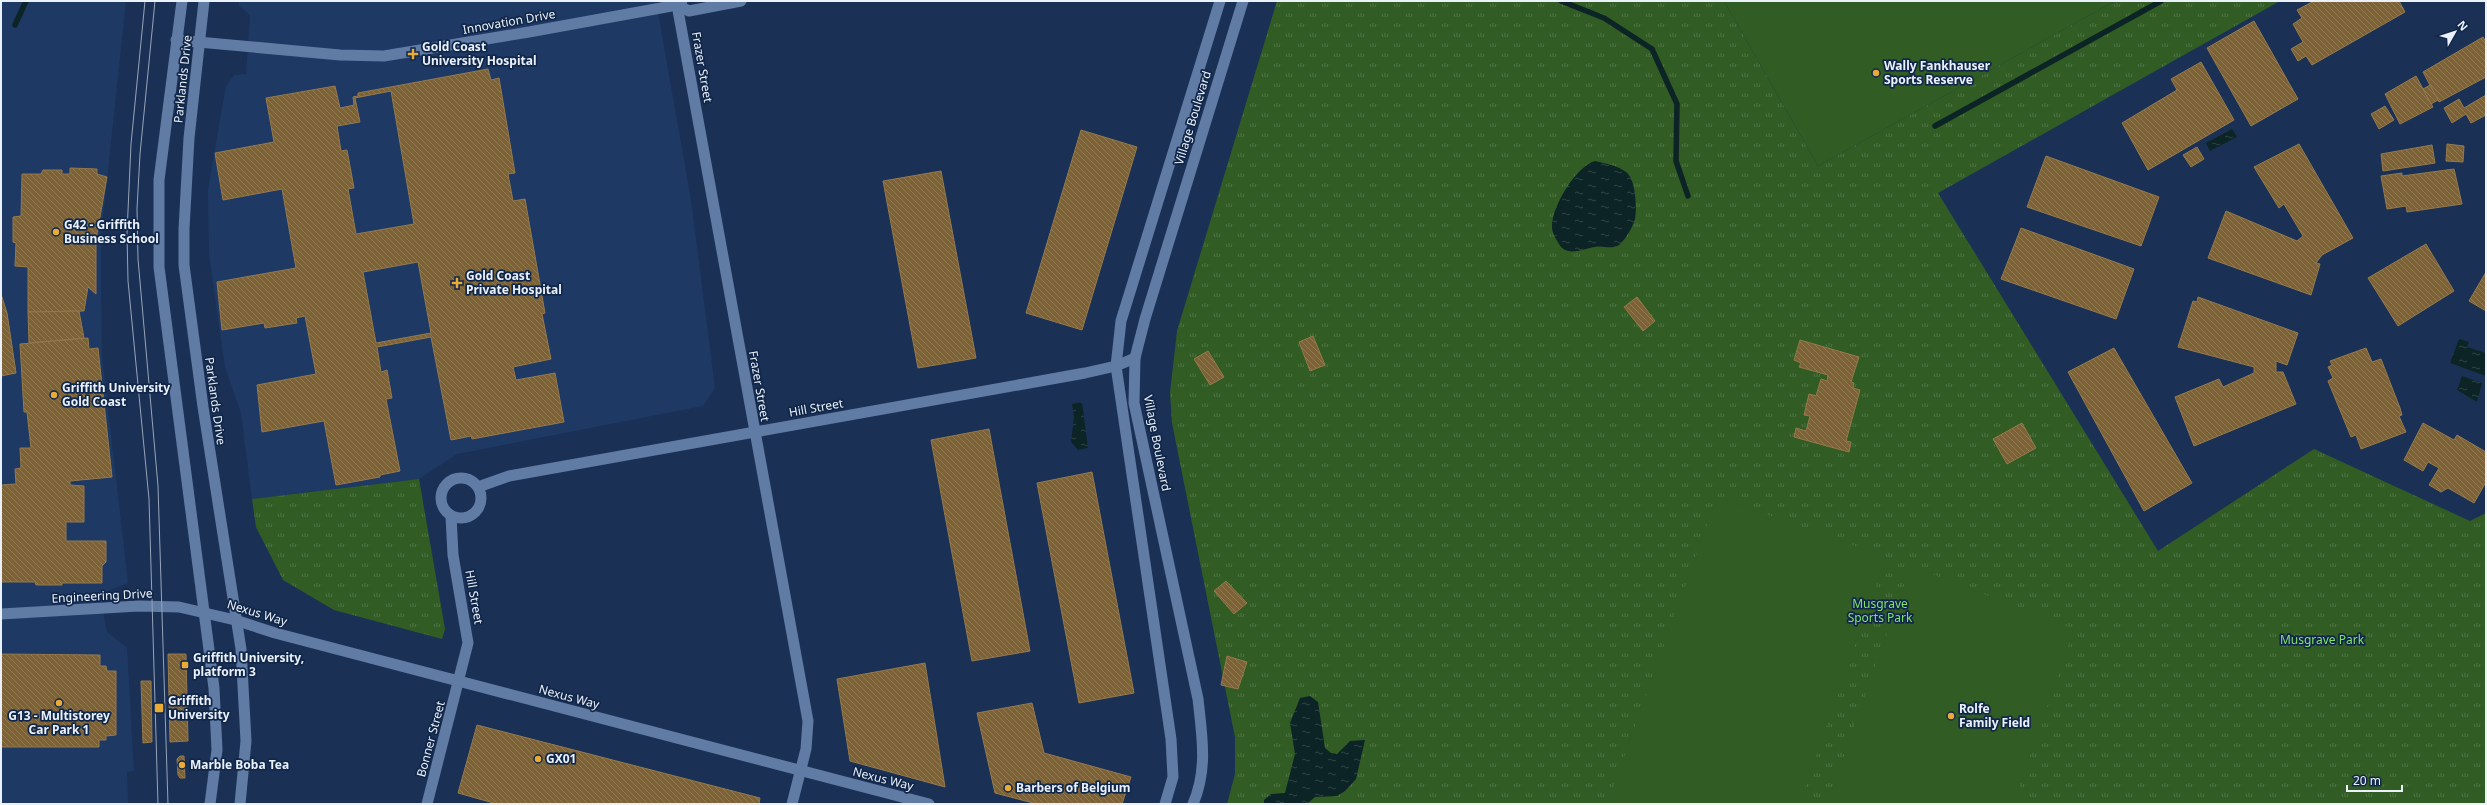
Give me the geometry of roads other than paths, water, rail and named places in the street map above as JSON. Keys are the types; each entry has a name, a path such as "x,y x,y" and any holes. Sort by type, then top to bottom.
{"street":[{"name":"Parklands Drive","path":"182,1 159,180 159,267 216,720 217,750 210,804"},
{"name":"Parklands Drive","path":"204,1 189,138 184,229 184,265 203,407 235,620 241,649 246,741 240,804"},
{"name":"Innovation Drive","path":"176,40 340,55 384,56 528,32 680,3 689,11 741,1"},
{"name":"Village Boulevard","path":"1165,804 1173,777 1171,739 1116,366 1121,321 1220,1"},
{"name":"Village Boulevard","path":"1193,804 1203,775 1204,748 1198,700 1134,402 1136,358 1145,319 1243,1"},
{"name":"Frazer Street","path":"680,3 754,432 808,721 809,736 792,804"},
{"name":"Hill Street","path":"478,487 508,476 1116,366 1136,358"},
{"path":"458,478 465,478 478,487 481,501 474,514 464,518 451,516 441,506 440,496 446,483 458,478"},
{"name":"Hill Street","path":"451,516 453,555 468,636 459,682"},
{"name":"Engineering Drive","path":"1,614 139,606 203,611"},
{"name":"Nexus Way","path":"203,611 275,634 929,804"},
{"name":"Bonner Street","path":"428,804 459,682"}],"water":[{"path":"2232,129 2237,137 2210,151 2206,143"},
{"path":"1595,161 1619,168 1626,172 1629,176 1634,187 1635,194 1635,219 1631,229 1619,245 1566,251 1562,248 1554,236 1552,227 1556,209 1560,199 1573,179 1588,164"},
{"path":"2459,339 2469,342 2467,347 2486,353 2486,376 2450,363"},
{"path":"2462,376 2482,383 2477,402 2457,390"},
{"path":"1082,402 1088,448 1078,450 1071,442 1074,417 1072,404"},
{"path":"1310,696 1318,702 1325,748 1331,753 1337,754 1350,741 1365,740 1356,779 1345,791 1337,796 1315,797 1307,804 1264,804 1264,800 1271,794 1285,793 1295,754 1290,723 1300,698"}],"waterway":[{"path":"15,25 26,1"},
{"path":"1561,1 1604,18 1652,49 1677,104 1676,161 1688,196"},
{"path":"1935,126 2161,1"}],"tram line":[{"path":"145,1 131,144 127,233 128,281 149,499 158,804"},
{"path":"155,1 140,154 137,209 138,259 158,486 168,804"}],"place":[{"name":"Gold Coast University Hospital","path":"413,54"},
{"name":"Wally Fankhauser Sports Reserve","path":"1876,73"},
{"name":"G42 - Griffith Business School","path":"56,232"},
{"name":"Gold Coast Private Hospital","path":"457,283"},
{"name":"Griffith University Gold Coast","path":"54,395"},
{"name":"Griffith University, platform 3","path":"185,665"},
{"name":"G13 - Multistorey Car Park 1","path":"59,703"},
{"name":"Griffith University","path":"159,708"},
{"name":"Rolfe Family Field","path":"1951,716"},
{"name":"GX01","path":"538,759"},
{"name":"Marble Boba Tea","path":"182,765"},
{"name":"Barbers of Belgium","path":"1008,788"}],"park label":[{"name":"Musgrave Sports Park","path":"1880,611"},
{"name":"Musgrave Park","path":"2322,640"}]}
